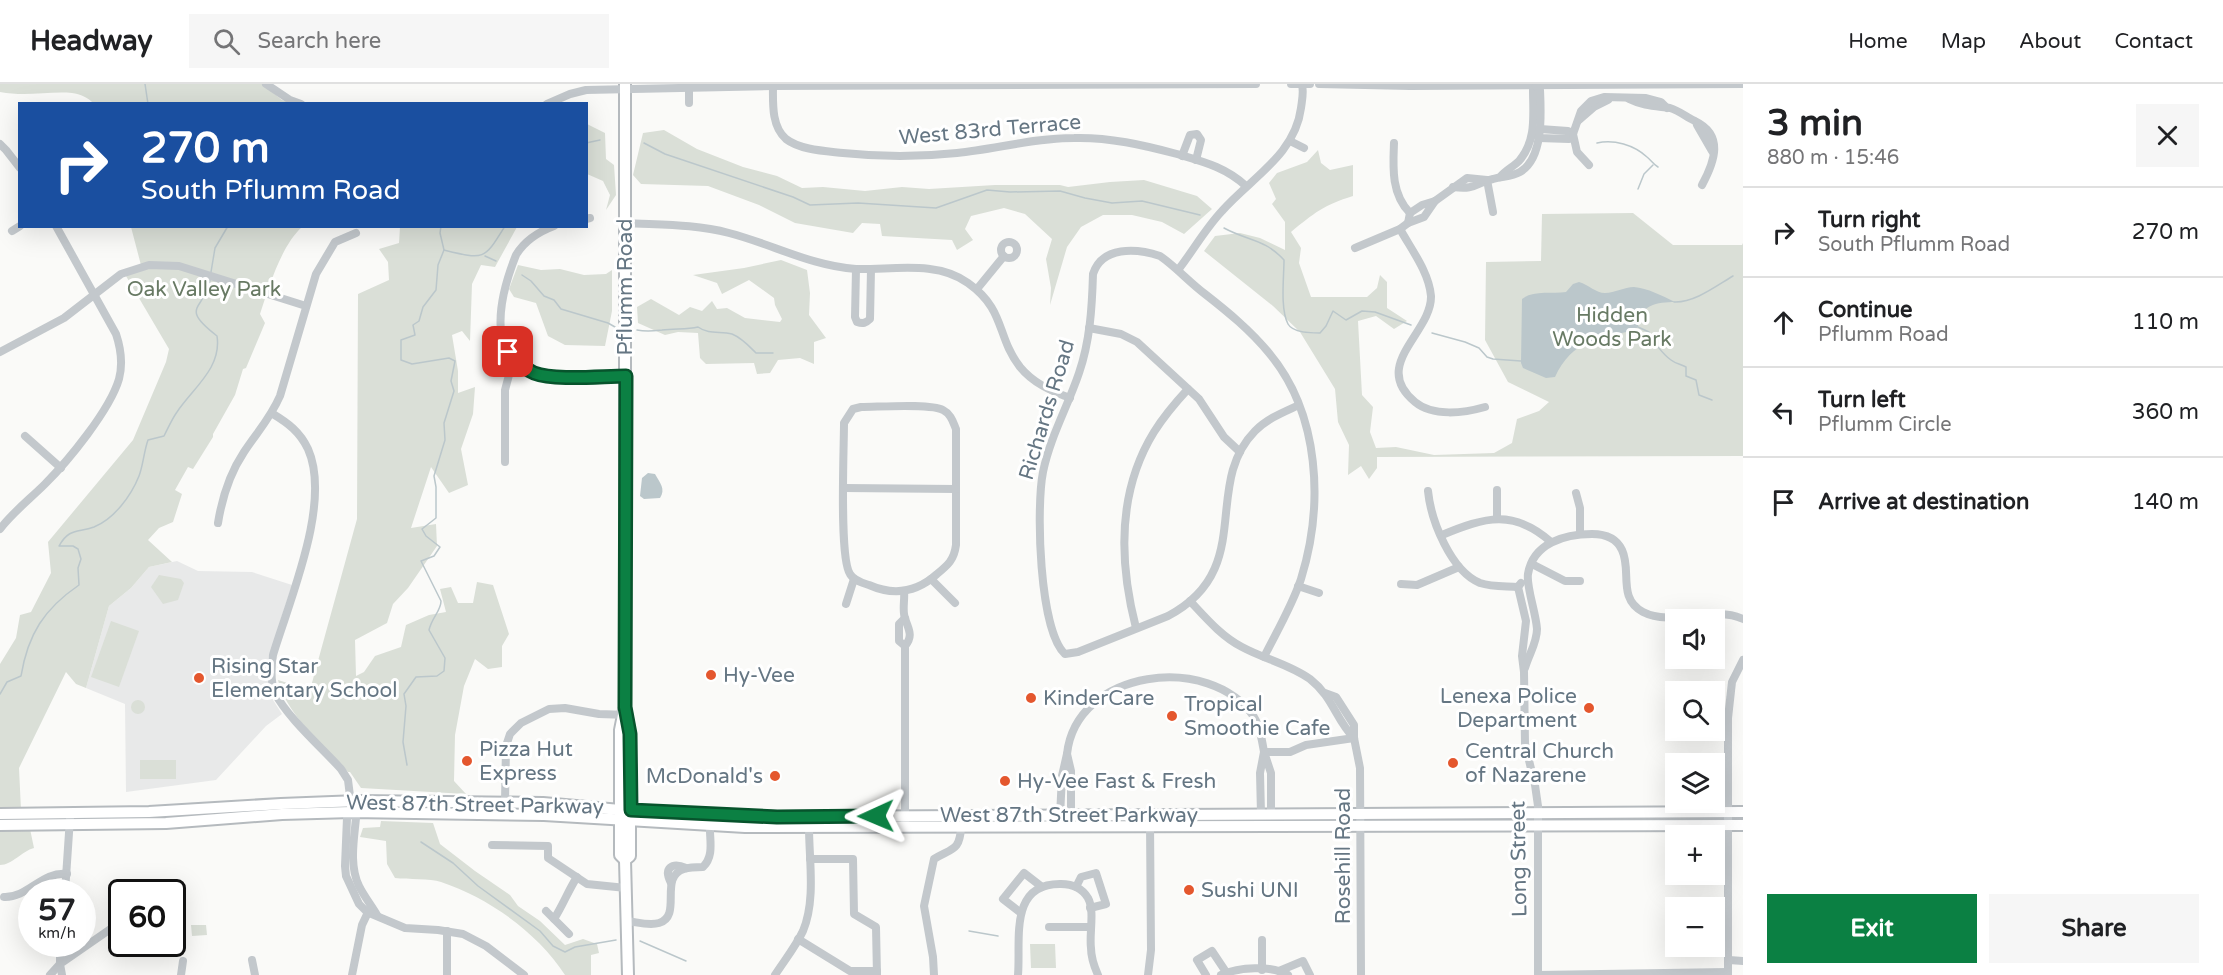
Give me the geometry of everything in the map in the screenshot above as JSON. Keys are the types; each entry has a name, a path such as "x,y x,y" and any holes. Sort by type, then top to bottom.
{"main road":[{"name":"Pflumm Road","path":"625,86 625,815 630,856 626,861 626,888"},
{"name":"West 87th Street Parkway","path":"0,825 351,807 505,802 568,804 625,815 710,824 809,827 904,821 1065,816 1223,826 1361,826 1743,812"},
{"path":"438,813 445,809 496,809 505,802"},
{"name":"West 87th Street Parkway","path":"351,807 438,813 777,817 904,821 961,827 1266,815 1360,814 1743,825"},
{"name":"West 87th Street Parkway","path":"0,814 70,820"},
{"path":"1223,826 1236,821 1257,821 1266,815"},
{"path":"1005,826 1010,822 1058,822 1065,816"},
{"path":"626,888 628,975"}],"street":[{"path":"266,84 296,102"},
{"path":"552,102 586,90 625,86 1256,84"},
{"path":"1291,84 1310,84"},
{"path":"1319,84 1536,86 1743,84"},
{"name":"West 83rd Terrace","path":"773,85 774,115 778,130 785,138 796,144 820,150 883,156 923,156 966,152 1013,143 1100,138 1128,142 1196,160 1233,174 1246,186"},
{"path":"1264,657 1298,585 1310,540 1314,479 1308,432 1299,405 1282,372 1252,333 1178,270 1220,213 1273,163 1290,141 1301,110 1302,85"},
{"path":"1355,249 1424,217 1436,201 1453,187 1472,188 1500,177 1522,157 1537,133 1533,90 1536,86"},
{"path":"685,87 689,103"},
{"path":"1537,133 1569,139 1578,121 1594,107 1611,99 1628,99 1646,106 1680,111 1695,121 1712,151 1713,165 1702,184"},
{"path":"1182,156 1190,135 1197,134 1201,140 1196,160"},
{"path":"1573,134 1577,152 1589,165"},
{"path":"1290,141 1304,148"},
{"path":"1394,143 1394,181 1400,200 1410,213"},
{"path":"0,144 18,164"},
{"path":"1488,180 1493,212"},
{"path":"1408,223 1410,213 1422,205 1436,201"},
{"path":"625,223 706,228 743,237 833,266 937,270 961,278 986,298 997,313 1008,345 1020,366 1038,383 1070,398"},
{"path":"0,529 9,517 61,468 92,428 119,380 121,348 116,334 57,228"},
{"path":"550,228 534,235 521,248 510,274 499,314 504,344 516,362 526,369 545,376 626,376"},
{"path":"1400,229 1427,280 1431,294 1423,323 1406,346 1399,364 1401,384 1419,406 1437,412 1466,411 1485,407"},
{"path":"218,523 223,495 233,471 243,452 273,414 288,373 316,274 335,242 356,233"},
{"name":"Richards Road","path":"1136,628 1070,655 1059,649 1046,603 1040,509 1043,471 1083,359 1089,328 1093,274 1101,259 1112,252 1152,254 1160,256 1178,270"},
{"path":"976,289 1004,256"},
{"path":"0,352 64,318 121,274 149,265 169,265 196,272 306,306"},
{"path":"856,268 855,317 857,322 861,323 870,319 871,269"},
{"path":"1089,328 1130,337 1199,399 1224,437 1240,452"},
{"path":"506,462 505,390 516,362"},
{"path":"1188,389 1152,434 1130,493 1123,554 1128,596 1136,628 1168,616 1190,601 1205,586 1219,560 1223,545 1233,469 1240,452 1253,433 1264,424 1299,405"},
{"path":"861,406 942,409 950,416 956,429 954,557 951,562 931,579 904,592 877,589 854,579 847,568 845,550 844,488 844,423 853,409 861,406"},
{"path":"273,414 289,423 308,450 313,469 314,510 310,532 270,671 274,691 283,706 341,769 348,780 351,807 356,818 351,875 369,909 377,915 405,928 447,931 474,939 524,975"},
{"path":"25,436 61,468"},
{"path":"844,488 956,489"},
{"path":"1497,490 1497,519"},
{"path":"1428,491 1430,507 1450,554 1467,575 1485,584 1518,587 1527,576 1539,552 1551,542 1565,536 1580,534 1605,535 1619,544 1625,559 1627,592 1636,607 1644,612 1661,616 1728,614 1743,619"},
{"path":"1576,493 1580,508 1580,534"},
{"path":"1442,535 1472,523 1508,519 1523,523 1551,542"},
{"path":"1532,564 1565,581 1580,581"},
{"path":"1401,584 1416,585 1459,567"},
{"name":"Long Street","path":"1524,672 1537,630 1536,612 1527,576"},
{"path":"846,604 854,579"},
{"path":"931,579 955,603"},
{"path":"1298,585 1319,593"},
{"name":"Long Street","path":"1518,587 1526,621 1522,656 1525,744 1535,785 1538,819 1538,975"},
{"path":"904,592 905,618 909,624 910,640 905,646 904,821"},
{"name":"Rosehill Road","path":"1190,601 1227,638 1298,672 1325,693 1336,697 1354,725 1360,768 1361,975"},
{"path":"1538,975 1728,974 1729,696 1732,682 1743,660"},
{"path":"1065,816 1071,771 1067,754 1077,721 1100,698 1134,681 1167,676 1187,678 1210,685 1244,706 1254,718 1261,734 1271,773 1266,815"},
{"path":"505,802 506,746 510,734 521,723 549,709 625,712"},
{"path":"1264,752 1290,752 1306,745 1354,738"},
{"path":"66,879 70,820"},
{"path":"1148,975 1150,821"},
{"path":"627,926 666,920 670,912 671,883 674,876 686,868 703,867 708,861 711,853 710,824"},
{"path":"775,975 798,939 807,919 809,827"},
{"path":"934,975 924,906 934,859 956,846 959,842 961,827"},
{"path":"492,845 549,846 548,858 587,884 626,888"},
{"path":"798,939 850,971 877,973 876,927 854,914 853,859 810,860"},
{"path":"1021,913 1003,899 1024,873 1042,887"},
{"path":"1076,887 1081,877 1096,873 1106,904 1090,908"},
{"path":"4,897 20,894 53,874 67,874"},
{"path":"554,919 565,903 565,897 577,877"},
{"path":"1018,975 1018,928 1021,913 1028,898 1042,887 1052,884 1068,884 1076,887 1087,897 1090,908 1092,957 1098,975"},
{"path":"352,975 362,925 369,909"},
{"path":"546,911 569,934"},
{"path":"1049,927 1090,927"},
{"path":"50,975 60,964 108,931"},
{"path":"447,931 447,975"},
{"path":"1262,940 1262,970"},
{"path":"1206,975 1197,960 1212,951 1223,974 1262,970 1283,973 1303,961 1310,975"},
{"path":"60,957 62,975"},
{"path":"252,960 255,975"},
{"path":"1728,960 1743,961"},
{"path":"181,975 183,961"}],"shaded area":[{"path":"1579,282 1605,293 1630,287 1639,288 1675,302 1656,304 1645,309 1641,314 1638,327 1634,330 1597,339 1578,348 1562,364 1555,377 1546,378 1523,368 1521,363 1522,299 1537,293 1566,292 1573,284"},
{"path":"648,473 655,474 660,483 662,492 660,498 644,499 640,496 642,478"},
{"path":"177,561 198,571 252,572 292,585 268,659 268,684 273,700 282,714 266,726 216,780 126,792 125,704 86,688 109,606 131,588 149,567"}],"green space":[{"path":"0,84 262,84 288,102 92,102 84,96 72,93 0,92"},
{"path":"588,124 605,133 606,159 614,165 616,195 606,210 610,195 603,181 588,174"},
{"path":"664,130 697,149 743,167 777,176 802,188 823,187 865,191 902,187 929,189 995,185 1068,187 1144,180 1197,196 1212,209 1184,234 1162,222 1132,215 1103,215 1081,227 1067,247 1050,305 1051,288 1046,259 1052,239 1025,214 1004,208 971,216 965,229 973,240 957,250 952,240 882,236 880,224 862,223 853,233 795,223 759,205 708,186 641,184 633,175 643,133"},
{"name":"Hidden Woods Park","path":"1318,150 1321,163 1330,170 1353,165 1353,196 1320,210 1291,232 1301,248 1299,263 1311,297 1367,297 1377,288 1380,275 1387,282 1387,308 1407,321 1394,329 1376,316 1358,321 1362,395 1373,407 1370,432 1376,448 1396,447 1434,455 1494,453 1512,443 1517,419 1539,411 1549,402 1508,382 1485,340 1486,262 1541,261 1542,214 1633,213 1673,245 1742,245 1743,243 1743,456 1377,457 1377,468 1369,479 1361,466 1348,475 1349,445 1338,422 1335,389 1300,332 1273,306 1204,251 1215,236 1240,233 1260,238 1285,250 1285,222 1272,204 1276,199 1269,183 1277,173 1307,162"},
{"name":"Oak Valley Park","path":"131,228 301,228 288,245 276,268 260,314 265,323 246,368 243,369 235,395 193,469 188,467 175,490 182,494 173,522 159,528 148,540 172,562 149,567 131,588 109,606 86,688 76,684 66,672 19,768 21,810 0,810 0,664 16,638 20,615 31,612 51,573 48,542 133,440 166,362 169,349 126,276 142,269"},
{"path":"400,228 516,228 495,267 481,265 472,284 470,341 462,331 452,335 458,371 458,393 475,387 473,414 461,449 468,485 449,493 431,467 411,528 436,524 437,546 408,588 393,604 387,623 355,640 356,676 364,672 375,656 401,647 406,625 429,615 446,612 440,589 451,587 458,603 473,603 477,582 493,585 509,634 502,646 502,667 488,669 475,659 464,686 455,735 454,781 466,794 361,788 350,772 297,717 282,693 278,680 310,690 357,519 358,294 389,280 388,262 379,249 399,243"},
{"path":"781,260 807,270 810,293 809,315 826,338 814,342 814,364 800,358 778,360 770,373 757,374 754,363 706,364 700,358 698,333 678,332 665,335 638,323 637,307 651,299 679,315 690,307 702,311 712,301 717,309 727,308 745,318 780,322 782,319 774,298 749,280 722,294 717,283 693,275"},
{"path":"518,265 541,270 560,269 584,275 606,274 612,270 612,311 605,346 565,345 548,336 536,303 514,297 509,289"},
{"path":"159,575 181,579 184,583 178,600 163,604 151,587"},
{"path":"111,621 139,631 119,687 91,677"},
{"path":"138,700 143,702 145,707 143,712 138,714 133,712 131,707 133,702"},
{"path":"140,760 176,760 176,779 140,779"},
{"path":"381,821 433,823 440,844 510,895 518,906 540,921 565,945 583,939 597,944 599,953 591,955 591,975 565,975 527,931 477,897 436,881 395,878 387,864 386,841 360,837 363,828 380,827"},
{"path":"0,829 30,829 34,848 9,863 0,865"},
{"path":"191,925 206,925 207,935 192,936"},
{"path":"1030,944 1055,944 1056,968 1031,968"}],"waterway":[{"path":"145,84 148,102"},
{"path":"588,143 600,140"},
{"path":"1597,143 1610,142 1630,146 1658,167"},
{"path":"644,143 665,154 793,197 810,205 858,203 936,208 987,190 1060,191 1112,203 1142,201 1200,215"},
{"path":"1638,189 1644,174 1653,165"},
{"path":"211,272 215,248 227,228"},
{"path":"407,765 403,742 406,706 404,694 416,677 437,676 444,671 445,658 429,630 441,601 421,561 434,556 440,547 426,536 422,529 436,518 434,476 445,440 444,423 454,391 451,381 455,361 449,358 412,364 401,360 401,340 415,335 413,325 419,321 423,307 436,290 438,265 444,250 441,228"},
{"path":"444,250 476,256 482,254 492,246 504,228"},
{"path":"1224,228 1263,244 1284,260 1284,310 1290,327 1302,332 1320,333 1333,311 1346,320 1362,311 1375,312 1411,325"},
{"path":"485,256 496,261"},
{"path":"522,275 531,281 544,296 554,300 561,309 615,327"},
{"path":"1674,302 1697,297 1733,276"},
{"path":"0,694 7,682 21,676 28,647 47,613 79,585 78,568 81,559 78,549 73,546 59,546 66,536 94,527 121,506 139,476 148,440 164,436 177,412 211,368 215,358 217,336 205,326 196,313 210,280"},
{"path":"637,330 698,327 710,332 732,334 756,353 773,353"},
{"path":"1638,327 1649,332 1668,358 1686,367 1686,376 1696,380 1699,395 1712,400"},
{"path":"1432,333 1465,342 1479,348 1487,357 1493,359 1521,361"},
{"path":"421,842 453,863 478,886 540,931 553,946 565,952 575,947 616,940"},
{"path":"969,931 998,936"},
{"path":"640,941 686,961"}],"place":[{"name":"Hy-Vee","path":"711,675"},
{"name":"Rising Star Elementary School","path":"199,678"},
{"name":"KinderCare","path":"1031,698"},
{"name":"Lenexa Police Department","path":"1589,708"},
{"name":"Tropical Smoothie Cafe","path":"1172,716"},
{"name":"Pizza Hut Express","path":"467,761"},
{"name":"Central Church of Nazarene","path":"1453,763"},
{"name":"McDonald's","path":"775,776"},
{"name":"Hy-Vee Fast & Fresh","path":"1005,781"},
{"name":"Sushi UNI","path":"1189,890"}],"route":[{"path":"508,352 526,369 545,376 626,376 625,707 630,734 631,810 777,817 876,816"}]}
